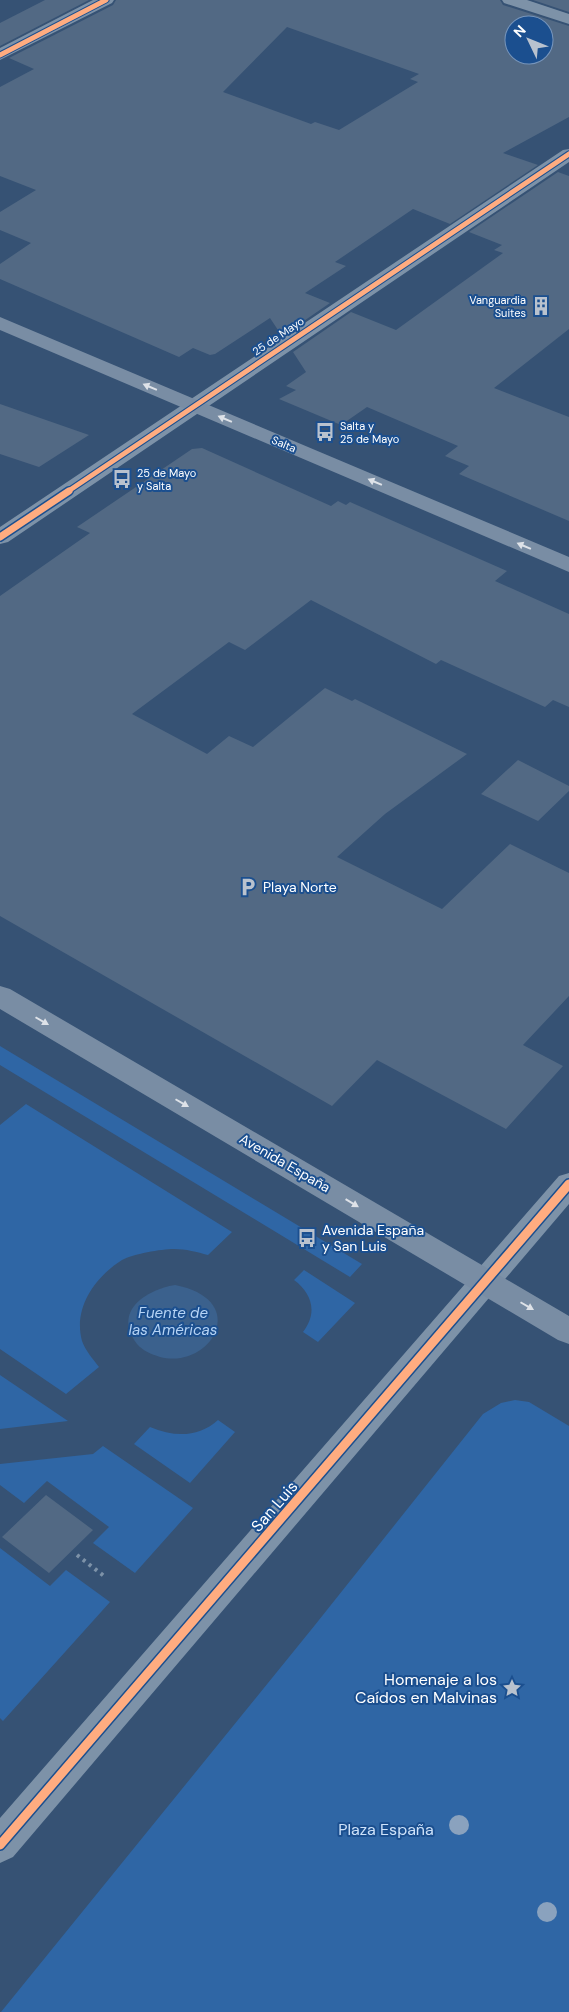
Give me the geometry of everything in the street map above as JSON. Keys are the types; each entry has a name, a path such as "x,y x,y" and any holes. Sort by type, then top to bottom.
{"main road":[{"name":"Salta","path":"0,323 569,565"},
{"name":"Avenida España","path":"0,996 569,1331"}],"street":[{"path":"0,55 106,0"},
{"path":"510,0 569,19"},
{"name":"25 de Mayo","path":"0,537 569,154"},
{"name":"San Luis","path":"0,1845 569,1184"}],"path":[{"path":"77,1555 104,1576"}],"green space":[{"path":"0,1046 362,1264 350,1277 0,1065"},
{"path":"26,1104 232,1232 208,1255 178,1249 147,1252 122,1260 103,1275 88,1294 81,1317 80,1329 83,1344 99,1367 66,1394 0,1349 0,1125"},
{"path":"304,1270 355,1303 318,1342 303,1332 310,1318 311,1304 305,1291 294,1280"},
{"path":"0,1375 68,1421 0,1429"},
{"name":"Plaza España","path":"515,1400 529,1402 569,1426 569,2012 1,2012 315,1625 483,1414 501,1403"},
{"path":"218,1420 235,1432 190,1483 134,1444 150,1427 168,1433 186,1434 202,1430"},
{"path":"103,1446 193,1508 135,1573 93,1543 109,1527 47,1481 24,1503 0,1485 0,1464 93,1454"},
{"path":"0,1548 50,1586 66,1570 110,1602 3,1721 0,1718"}],"water":[{"name":"Fuente de las Américas","path":"175,1285 199,1293 212,1304 218,1318 216,1332 207,1344 195,1353 178,1358 160,1357 137,1344 130,1332 128,1322 130,1312 144,1297"}],"building":[{"path":"45,0 89,0 0,46 0,23"},
{"path":"116,0 500,0 503,5 534,15 504,15 504,65 554,65 554,21 569,26 569,117 503,153 538,165 450,224 413,209 335,262 346,266 305,293 330,303 282,336 270,318 215,354 210,355 193,348 179,357 0,279 0,264 31,243 0,230 0,212 36,190 0,176 0,87 34,69 9,58 113,5","holes":["287,27 419,74 410,79 418,82 339,130 315,122 311,124 223,92"]},
{"path":"533,0 569,0 569,12"},
{"path":"558,172 569,176 569,329 494,388 569,417 569,521 459,474 469,466 445,456 458,446 367,407 341,425 279,399 296,390 286,386 306,372 293,352 351,312 396,330 503,253 494,250 502,245 469,232"},
{"path":"0,404 89,435 39,467 0,454"},
{"path":"202,448 331,506 338,501 346,505 350,502 507,571 495,581 569,614 569,707 553,700 545,707 441,660 436,664 311,600 245,650 229,642 132,714 207,754 229,736 253,747 325,688 352,701 355,699 467,754 385,814 337,857 442,909 510,844 569,873 569,996 523,1045 563,1066 506,1129 377,1060 332,1106 0,916 0,596 90,533 77,527 192,449"},
{"path":"518,760 569,786 569,791 538,821 481,794"},
{"path":"46,1495 93,1530 49,1573 2,1537"}],"cycle path":[{"path":"0,55 106,0"},
{"path":"0,537 569,154"},
{"path":"0,1845 569,1184"}],"place":[{"name":"Vanguardia Suites","path":"541,306"},
{"name":"Salta y 25 de Mayo","path":"325,432"},
{"name":"25 de Mayo y Salta","path":"122,479"},
{"name":"Playa Norte","path":"248,887"},
{"name":"Avenida España y San Luis","path":"307,1238"},
{"name":"Homenaje a los Caídos en Malvinas","path":"512,1688"}]}
